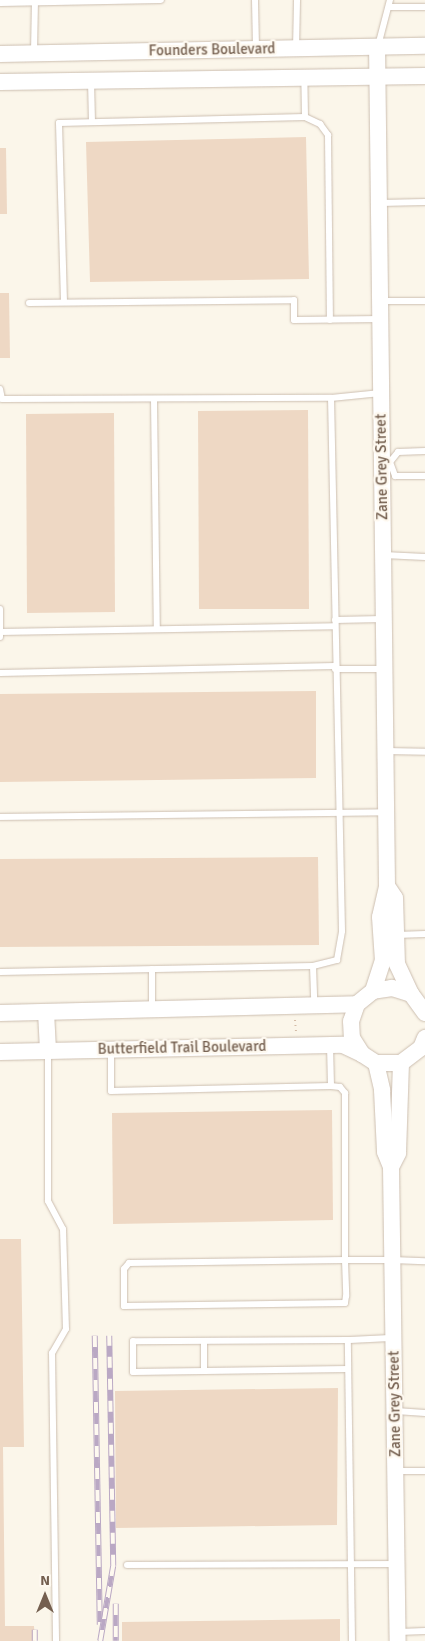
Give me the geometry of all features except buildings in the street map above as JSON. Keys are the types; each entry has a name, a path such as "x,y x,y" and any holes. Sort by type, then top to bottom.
{"street":[{"name":"Founders Boulevard","path":"0,54 425,46"},
{"name":"Zane Grey Street","path":"373,991 383,961 381,904 387,886 383,555 386,462 381,393 377,48"},
{"path":"256,49 256,78"},
{"path":"34,53 34,81"},
{"name":"Founders Boulevard","path":"0,82 425,76"},
{"name":"Zane Grey Street","path":"387,886 395,898 400,977 425,1010"},
{"path":"362,1054 352,1038 351,1021 357,1004 373,991 392,988 411,994"},
{"path":"0,1013 357,1004"},
{"path":"46,1012 48,1051"},
{"name":"Butterfield Trail Boulevard","path":"0,1052 343,1045 376,1063"},
{"path":"376,1063 401,1063 424,1045"},
{"name":"Zane Grey Street","path":"376,1063 383,1092 385,1152 391,1167 398,1637"},
{"name":"Zane Grey Street","path":"391,1167 398,1153 401,1063"}],"lane":[{"path":"0,3 161,0"},
{"path":"255,0 256,49"},
{"path":"296,48 297,0"},
{"path":"34,2 34,53"},
{"path":"377,48 390,4 425,7"},
{"path":"304,77 305,117"},
{"path":"91,80 92,122"},
{"path":"64,302 59,123 305,117 320,124 328,135 330,320"},
{"path":"379,203 425,202"},
{"path":"29,303 294,300 294,320 380,319"},
{"path":"380,302 425,301"},
{"path":"0,389 1,402 154,398 331,398 381,393"},
{"path":"154,398 158,629"},
{"path":"0,972 328,966 336,960 340,949 331,398"},
{"path":"425,451 398,452 386,462 395,476 425,476"},
{"path":"383,555 425,557"},
{"path":"0,609 0,637"},
{"path":"0,632 158,629 335,623 384,619"},
{"path":"0,674 336,667 385,669"},
{"path":"386,751 425,752"},
{"path":"0,817 386,812"},
{"path":"396,935 425,934"},
{"path":"313,966 314,1005"},
{"path":"152,969 152,1010"},
{"path":"330,1045 331,1086"},
{"path":"111,1050 111,1091 340,1086 346,1093 345,1260 346,1296 341,1304 124,1306 124,1269 129,1263 345,1260 425,1261"},
{"path":"48,1051 48,1201 63,1229 66,1329 52,1353 56,1641"},
{"path":"348,1369 132,1372 133,1340 348,1340 394,1338"},
{"path":"204,1340 204,1371"},
{"path":"348,1340 352,1641"},
{"path":"395,1411 425,1413"},
{"path":"396,1471 425,1471"},
{"path":"127,1566 397,1564"},
{"path":"398,1637 425,1631"}],"path":[{"path":"295,1015 296,1039"}],"railway":[{"path":"95,1336 100,1625"},
{"path":"100,1641 113,1566 109,1336"},
{"path":"116,1604 116,1641"},
{"path":"35,1630 35,1641"}]}
